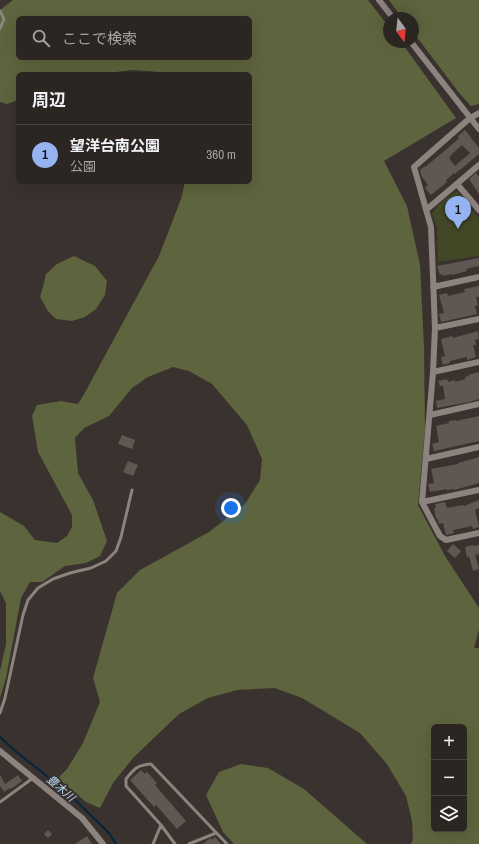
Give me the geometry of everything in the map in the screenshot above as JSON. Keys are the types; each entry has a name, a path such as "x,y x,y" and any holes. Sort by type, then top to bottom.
{"street":[{"path":"379,0 388,12"},
{"path":"416,48 479,129"},
{"path":"479,113 470,118 414,167 431,227 435,328 430,416 422,502 440,536 446,540 479,532"},
{"path":"426,210 479,165"},
{"path":"457,184 479,210"},
{"path":"433,287 479,277"},
{"path":"435,328 479,319"},
{"path":"433,372 479,362"},
{"path":"430,416 479,404"},
{"path":"426,459 479,447"},
{"path":"422,502 479,490"},
{"path":"0,751 82,818 103,844"}],"lane":[{"path":"0,11 4,20 0,29"},
{"path":"0,713 6,698 23,615 28,600 38,588 53,579 91,568 106,561 116,551 121,537 132,490"},
{"path":"176,844 126,786 126,779 134,769 143,764 151,764 227,844"},
{"path":"0,802 33,778"},
{"path":"153,844 161,825"},
{"path":"188,844 216,833"}],"green space":[{"path":"13,0 368,0 383,19 383,48 405,48 456,118 384,161 407,206 420,265 424,346 425,428 418,505 445,556 479,608 479,629 474,648 479,648 479,844 411,844 413,840 412,821 406,796 387,764 360,733 302,698 275,688 237,690 208,698 179,714 133,758 113,783 100,808 86,802 58,778 67,769 83,743 100,702 93,678 117,593 140,570 209,532 245,504 260,480 262,459 247,425 212,384 189,371 173,367 148,377 132,388 109,416 84,428 75,438 78,473 93,500 107,541 100,556 86,563 65,566 42,582 30,582 21,598 6,678 0,698 0,671 6,644 6,603 0,591 0,512 24,526 35,540 57,543 67,536 72,527 72,515 38,452 32,416 37,405 61,401 78,404 159,256 181,199 185,184 252,184 252,72 161,72 131,70 116,72 16,72 16,101 7,104 0,102 0,10"},
{"path":"389,0 479,0 479,104 471,106 460,94 419,40 419,12 398,12"},
{"path":"458,192 479,219 479,256 438,262 437,227 432,214 443,201"},
{"path":"74,256 95,266 107,281 105,295 96,309 85,317 72,321 56,319 48,311 40,297 46,274 57,264"},
{"path":"241,764 268,768 304,789 367,844 234,844 223,832 206,795 219,772"}],"building":[{"path":"465,130 479,148 479,154 455,174 454,173 446,180 447,182 431,195 425,188 428,185 422,177 420,170 448,148 459,138 458,136","holes":["462,145 470,153 455,166 449,158"]},
{"path":"476,173 479,177 479,194 469,179"},
{"path":"479,258 479,266 466,269 467,271 452,275 440,275 437,266"},
{"path":"479,286 479,297 476,297 478,305 475,306 477,314 441,322 439,314 444,313 439,295 447,293 448,296 465,292 464,289"},
{"path":"478,331 479,339 475,340 476,345 473,345 476,357 467,360 467,357 450,361 450,363 443,365 441,357 445,356 441,339 452,336 453,338"},
{"path":"479,372 479,399 437,408 436,401 445,399 443,386 440,386 438,381 447,379 448,382 455,380 455,382 465,379 465,377 469,376 468,375"},
{"path":"479,416 479,441 434,451 432,444 439,442 436,426 449,423 449,421"},
{"path":"122,435 135,440 132,449 118,444"},
{"path":"479,457 479,483 454,490 447,489 430,492 428,484 434,483 431,469 458,464"},
{"path":"128,461 138,465 133,476 123,472"},
{"path":"479,500 479,508 475,510 479,527 473,529 472,526 453,530 454,533 446,535 443,523 439,524 436,518 434,508 436,508 435,504 445,502 447,508 464,506"},
{"path":"453,544 461,551 455,558 447,551"},
{"path":"479,545 479,554 475,555 479,569 473,571 469,556 467,557 465,547"},
{"path":"141,770 145,774 147,772 157,783 155,785 186,821 177,829 156,805 154,807 130,780"},
{"path":"0,775 5,784 18,775 22,781 4,792 0,786"},
{"path":"48,830 52,834 48,838 44,834"},
{"path":"87,836 92,844 75,844"},
{"path":"215,837 221,844 203,844 209,839 211,838 212,840"}],"waterway":[{"name":"豊木川","path":"0,737 68,793 109,833 116,844"}],"place":[{"name":"望洋台南公園","path":"458,229"}]}
